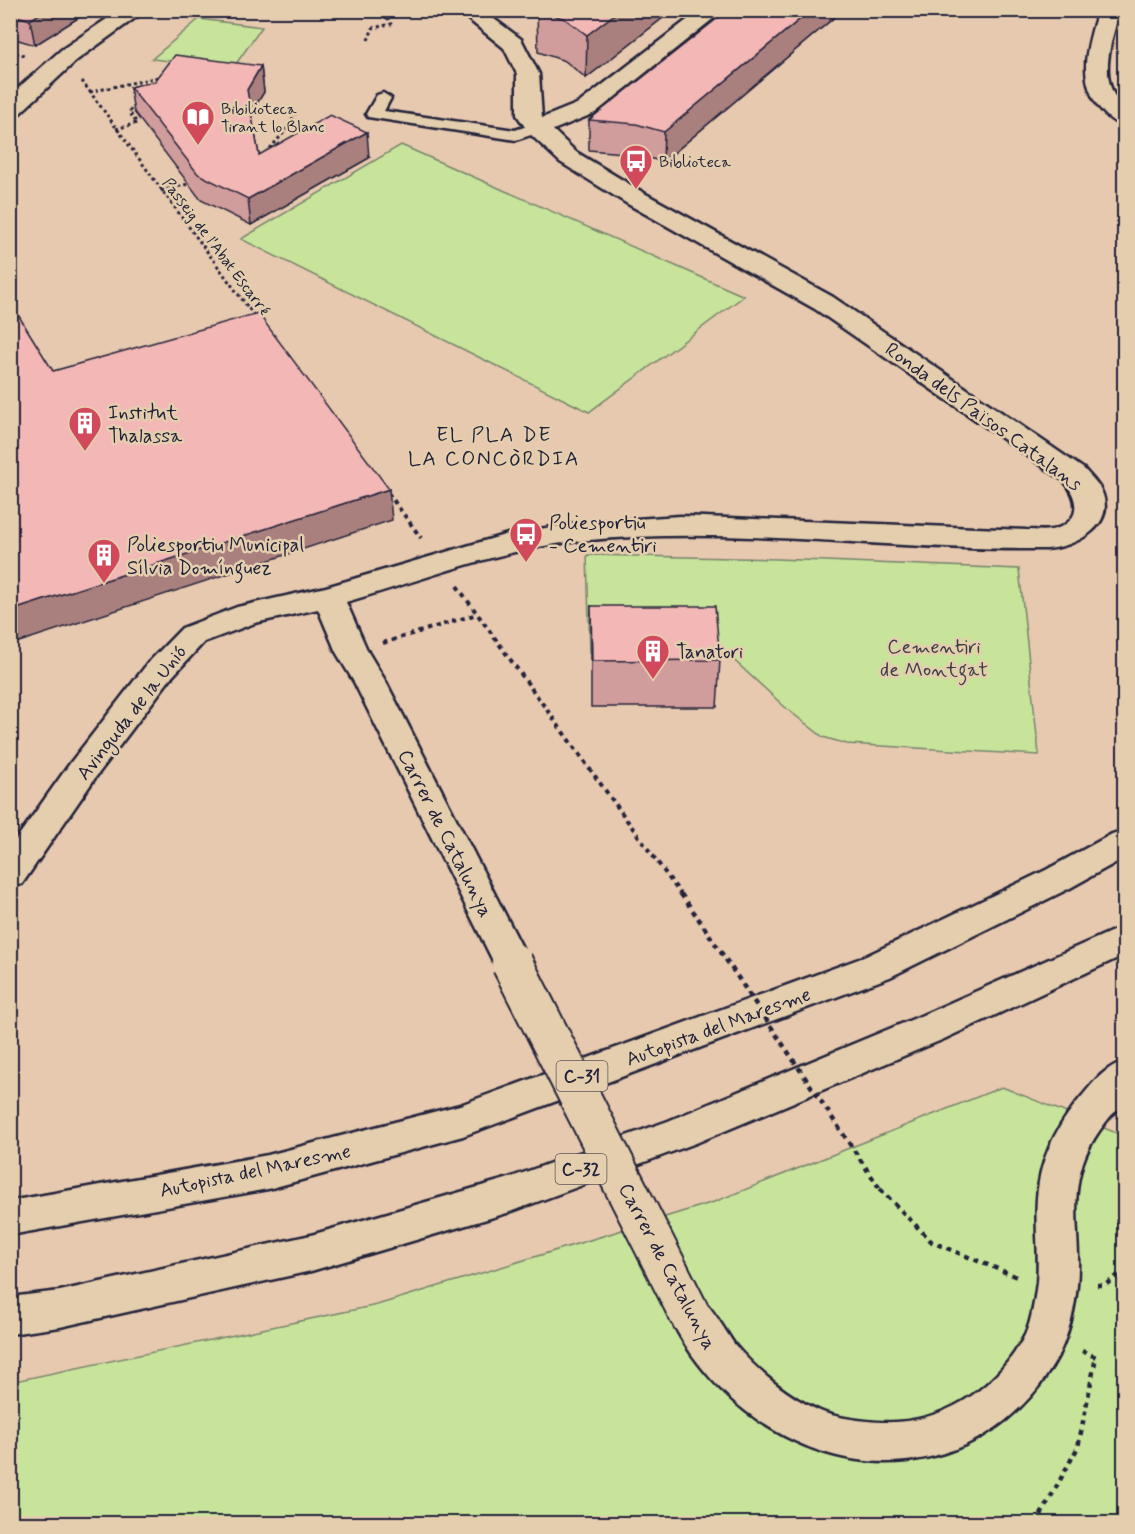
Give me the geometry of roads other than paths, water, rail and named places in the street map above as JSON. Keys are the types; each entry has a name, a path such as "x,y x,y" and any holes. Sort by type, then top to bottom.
{"main road":[{"path":"10,110 46,74 77,48 105,27 136,10"},
{"path":"467,10 513,44 528,74 529,116 537,128 587,108 714,10"},
{"path":"1109,10 1102,36 1096,76 1098,88 1105,101 1125,119"},
{"name":"Ronda dels Països Catalans","path":"328,597 508,544 577,532 680,525 1026,540 1059,538 1078,529 1089,516 1091,503 1086,490 1074,475 824,303 622,191 568,157 537,128"},
{"name":"Carrer de Catalunya","path":"328,597 352,652 370,682 690,1315 718,1358 754,1395 811,1429 875,1443 932,1439 984,1414 1021,1377 1044,1337 1057,1282 1056,1210 1061,1169 1072,1139 1099,1101 1125,1076"},
{"name":"Avinguda de la Unió","path":"10,875 90,761 159,671 193,635 248,614 328,597"},
{"name":"Autopista del Maresme","path":"10,1218 268,1172 463,1120 877,967 1058,879 1125,843"},
{"name":"C-32","path":"10,1316 60,1309 311,1253 507,1196 715,1119 931,1028 1125,940"}],"lane":[{"path":"383,98 374,114 428,119 516,135 537,128"}],"place":[{"name":"Bibilioteca Tirant lo Blanc","path":"198,146"},
{"name":"Biblioteca","path":"636,190"},
{"name":"Institut Thalassa","path":"85,452"},
{"name":"Poliesportiu - Cementiri","path":"526,563"},
{"name":"Poliesportiu Municipal Sílvia Domínguez","path":"104,584"},
{"name":"Tanatori","path":"653,680"}],"district":[{"name":"EL PLA DE LA CONCÒRDIA","path":"494,446"}],"park label":[{"name":"Cementiri de Montgat","path":"934,658"}]}
